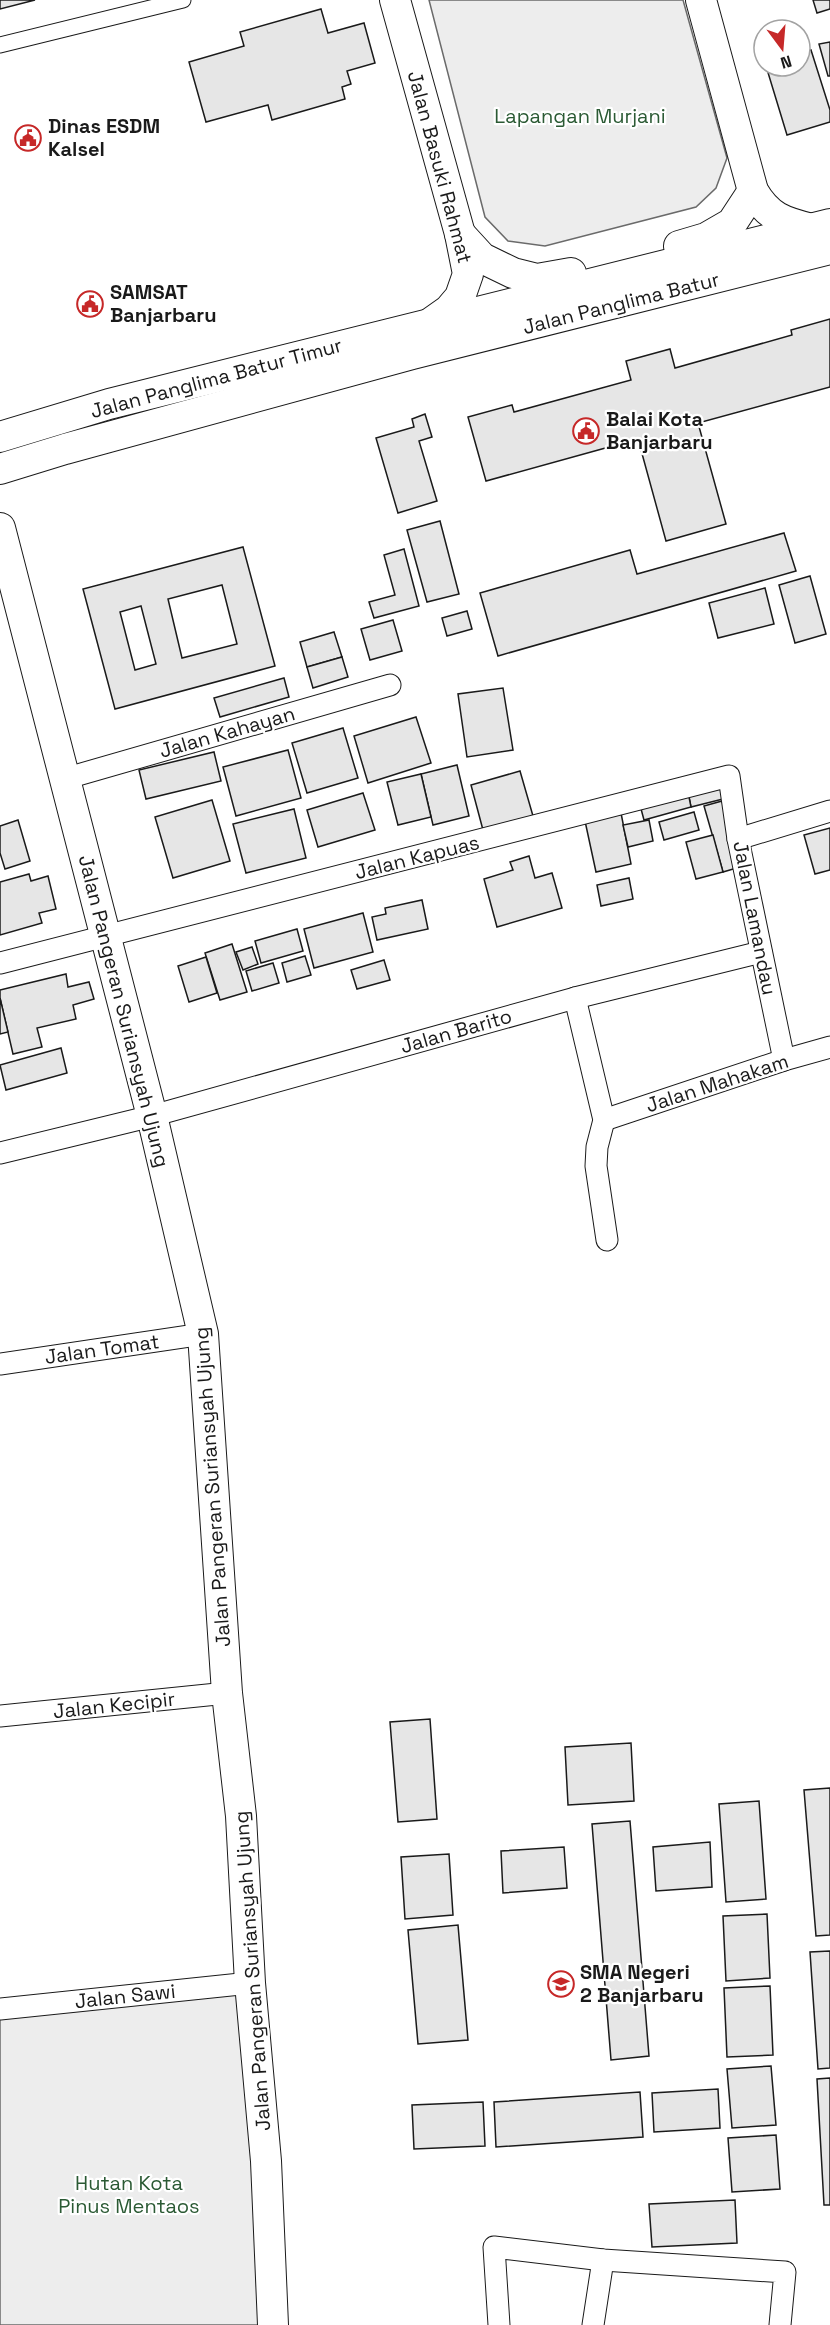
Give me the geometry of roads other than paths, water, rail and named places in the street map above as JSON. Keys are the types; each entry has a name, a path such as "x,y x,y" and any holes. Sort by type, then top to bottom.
{"main road":[{"name":"Jalan Basuki Rahmat","path":"396,0 460,234 468,274 460,297 449,310 432,322"},
{"path":"701,0 753,191 763,208 787,224 824,234"},
{"path":"460,234 482,258 513,273 537,279 577,272 706,238 732,224 753,191"},
{"name":"Jalan Panglima Batur","path":"432,322 637,274 824,234"},
{"name":"Jalan Panglima Batur","path":"412,354 632,301 824,234"},
{"name":"Jalan Panglima Batur Timur","path":"0,437 109,404 432,322"},
{"name":"Jalan Panglima Batur Timur","path":"0,469 118,434 412,354"},
{"path":"109,404 118,434"},
{"name":"Jalan Pangeran Suriansyah Ujung","path":"0,528 152,1116 203,1334 227,1694 241,1816 250,1983 266,2161 273,2325"}],"street":[{"path":"0,45 183,0"},
{"name":"Jalan Kahayan","path":"64,779 390,685"},
{"name":"Jalan Lamandau","path":"729,776 738,839 784,1060"},
{"name":"Jalan Kapuas","path":"0,963 729,776"},
{"path":"738,839 830,811"},
{"name":"Jalan Barito","path":"0,1153 152,1116 575,998 761,952"},
{"path":"575,998 604,1120 597,1147 596,1166 607,1240"},
{"name":"Jalan Mahakam","path":"604,1120 830,1047"},
{"name":"Jalan Tomat","path":"0,1364 203,1334"},
{"name":"Jalan Kecipir","path":"0,1716 227,1694"},
{"name":"Jalan Sawi","path":"0,2008 250,1983"},
{"path":"499,2325 494,2247 603,2260 785,2272 780,2325"},
{"path":"593,2325 603,2260"}],"place":[{"name":"Dinas ESDM Kalsel","path":"28,138"},
{"name":"SAMSAT Banjarbaru","path":"90,304"},
{"name":"Balai Kota Banjarbaru","path":"586,431"},
{"name":"SMA Negeri 2 Banjarbaru","path":"561,1984"}],"park label":[{"name":"Lapangan Murjani","path":"580,116"},
{"name":"Hutan Kota Pinus Mentaos","path":"129,2194"}]}
